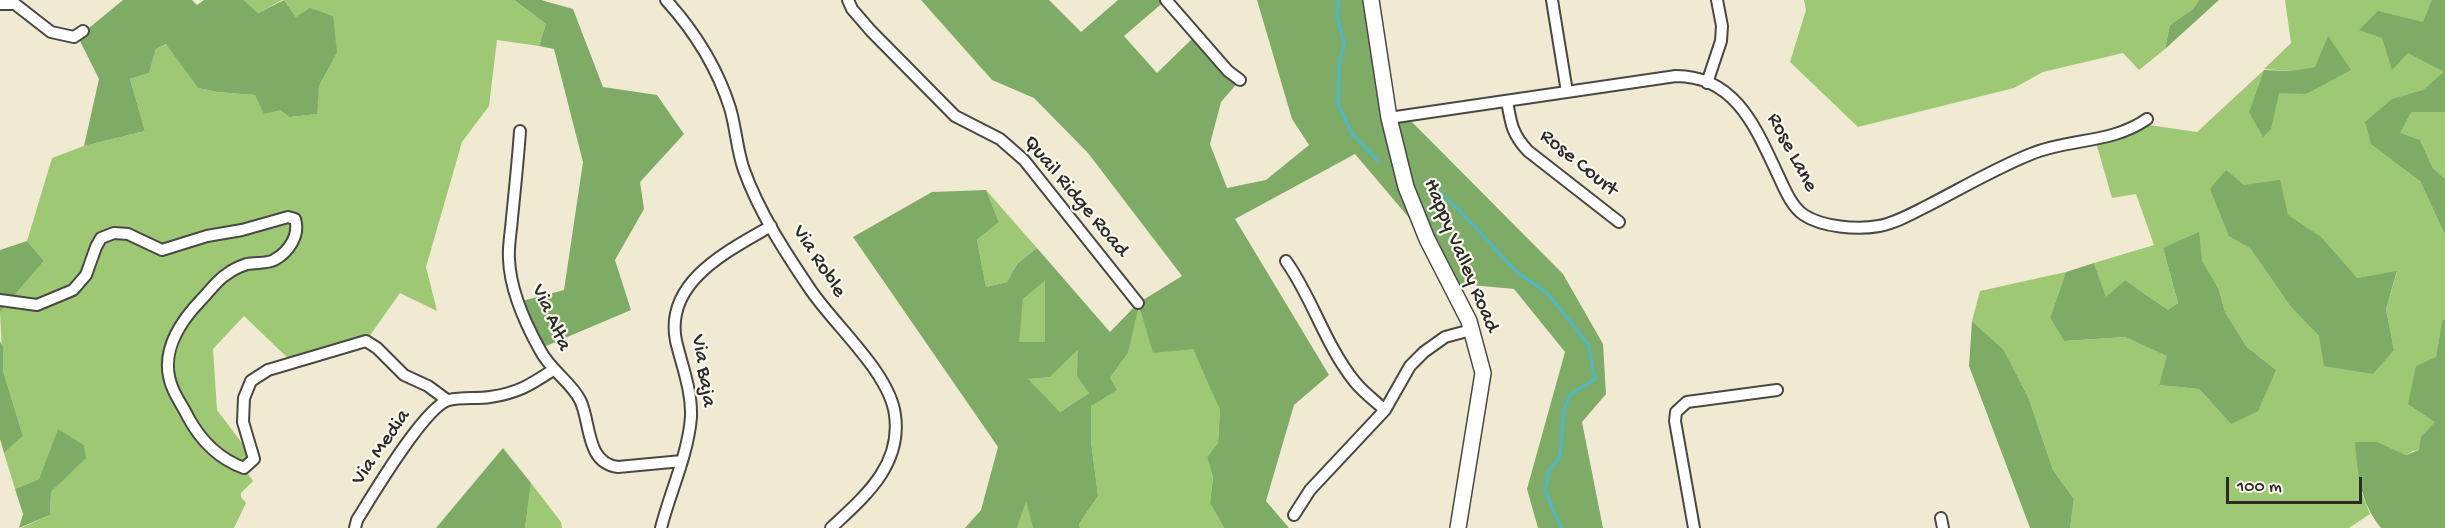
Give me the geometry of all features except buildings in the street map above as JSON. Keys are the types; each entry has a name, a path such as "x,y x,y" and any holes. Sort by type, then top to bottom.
{"street":[{"name":"Via Roble","path":"666,0 688,24 711,61 730,109 743,169 771,226 817,299 882,381 895,416 895,439 882,476 869,492 831,528"},
{"name":"Quail Ridge Road","path":"848,0 852,9 871,31 955,116 1000,139 1024,160 1138,303"},
{"path":"1166,0 1228,71 1240,80"},
{"name":"Happy Valley Road","path":"1371,0 1389,118 1406,187 1427,239 1469,321 1483,373 1458,528"},
{"path":"1552,0 1567,92"},
{"path":"1707,83 1721,40 1722,26 1717,0"},
{"path":"1,4 15,4 51,32 74,37 82,31"},
{"name":"Rose Lane","path":"1389,118 1676,76 1693,76 1727,94 1742,106 1754,123 1787,194 1801,213 1818,223 1839,226 1878,226 1905,217 2031,154 2054,147 2122,134 2147,119"},
{"name":"Rose Court","path":"1507,101 1513,131 1528,151 1619,222"},
{"name":"Via Alta","path":"520,131 509,258 510,273 518,302 539,350 580,401 589,438 596,452 612,466 682,462"},
{"path":"0,300 37,305 73,290 86,275 101,238 114,232 128,234 162,250 207,236 242,230 288,217 295,219 298,229 294,241 274,261 247,264 226,274 191,311 172,339 168,362 172,387 195,429 211,449 232,464 244,468 254,459 243,422 244,398 251,381 268,370 366,341 377,348 404,375 428,386 447,400 490,397 523,390 553,370"},
{"name":"Via Baja","path":"661,528 669,495 682,462 691,417 688,388 676,338 678,306 694,279 711,261 771,226"},
{"path":"1286,261 1299,279 1333,350 1355,383 1385,410"},
{"path":"1294,514 1310,490 1385,410 1410,366 1424,352 1445,337 1471,330"},
{"path":"1694,528 1675,421 1676,412 1687,402 1777,390"},
{"name":"Via Media","path":"355,528 357,520 419,426 447,400"}],"green space":[{"path":"123,0 192,0 197,5 204,0 244,0 258,13 284,0 296,17 310,8 333,16 337,53 319,86 317,114 290,117 280,110 264,114 255,95 198,88 166,44 156,49 149,73 130,79 145,131 84,146 99,79 78,37"},
{"path":"244,0 282,0 258,13"},
{"path":"284,0 514,0 546,24 539,46 497,40 489,106 462,142 426,267 437,311 400,293 366,341 293,363 244,316 213,349 217,410 254,459 244,468 253,481 241,493 246,503 234,528 21,528 50,515 51,492 85,458 84,445 58,430 39,479 15,489 4,453 23,436 3,371 0,312 44,261 27,241 52,158 84,146 145,131 130,79 149,73 156,49 167,44 198,88 255,95 291,117 316,114 319,86 337,53 296,17"},
{"path":"514,0 541,0 573,9 603,87 657,95 684,134 640,182 644,209 615,260 631,310 539,349 518,302 564,290 583,162 554,49 539,46 546,24"},
{"path":"921,0 1049,0 1081,32 1118,0 1166,0 1124,36 1157,73 1196,35 1240,80 1221,102 1210,144 1227,188 1266,180 1309,145 1292,119 1257,0 1371,0 1389,118 1406,116 1563,274 1603,344 1606,394 1582,422 1603,528 1538,528 1527,489 1565,352 1514,289 1450,283 1427,239 1355,154 1235,219 1329,375 1294,405 1266,501 1289,528 1224,528 1210,503 1213,477 1207,457 1218,443 1220,410 1193,349 1153,353 1139,305 1128,353 1110,378 1117,390 1091,406 1091,441 1098,496 1079,524 1080,528 1033,528 1026,501 1017,528 965,528 981,510 998,447 853,237 932,192 986,190 999,222 977,240 986,287 1007,282 1017,264 1037,248 1110,332 1138,303 1182,276 1088,153 1034,98 992,80","holes":["1045,281 1045,342 1019,342 1023,299","1078,350 1077,376 1089,393 1060,412 1028,379 1050,377"]},
{"path":"1804,0 2199,0 2193,9 2170,25 2165,49 2139,70 2123,53 2043,72 2014,88 1858,127 1790,62 1806,10"},
{"path":"2199,0 2219,0 2165,49 2170,25 2193,9"},
{"path":"2285,0 2445,0 2445,179 2433,168 2420,140 2420,181 2445,235 2445,319 2442,322 2436,358 2435,422 2420,450 2406,455 2377,443 2360,488 2370,514 2349,528 2070,528 2074,499 2053,470 2029,399 2004,350 1972,321 1980,291 2066,272 2050,318 2064,341 2125,337 2168,356 2159,385 2199,389 2231,424 2276,370 2247,347 2225,312 2219,290 2163,248 2178,303 2168,310 2125,280 2106,298 2094,263 2154,245 2136,194 2112,198 2095,139 2142,124 2197,132 2264,70 2250,110 2291,71 2264,69 2291,43","holes":["2250,248 2357,278 2397,272 2386,309 2394,350 2319,336 2290,306"]},
{"path":"2432,0 2445,0 2445,112 2411,112 2400,133 2420,140 2433,168 2445,179 2445,235 2420,181 2371,144 2365,122 2392,99 2423,90 2444,72 2408,53 2392,70 2382,38 2359,30 2378,11 2423,22"},
{"path":"2328,36 2351,70 2306,94 2279,93 2271,129 2263,137 2249,112 2264,70 2292,71 2315,67"},
{"path":"2226,170 2244,185 2280,180 2288,215 2321,237 2357,278 2397,271 2386,309 2394,350 2373,374 2324,366 2319,336 2290,306 2250,248 2229,236 2210,189"},
{"path":"986,190 1037,248 1017,264 1007,282 986,287 977,240 999,222"},
{"path":"2199,232 2202,261 2219,290 2225,312 2247,347 2276,370 2258,411 2231,424 2199,389 2159,385 2167,356 2125,337 2064,341 2050,318 2066,272 2094,263 2106,297 2125,280 2168,310 2178,303 2163,248"},
{"path":"27,241 44,261 0,312 0,250"},
{"path":"1045,281 1045,343 1018,342 1023,299"},
{"path":"1138,303 1193,349 1220,410 1218,443 1207,457 1213,477 1210,503 1224,528 1080,528 1079,524 1098,496 1091,441 1091,405 1128,353"},
{"path":"2445,319 2445,528 2381,528 2364,498 2355,442 2377,442 2406,455 2419,450 2421,437 2435,422 2408,404 2416,366 2436,357 2442,321"},
{"path":"1972,321 2004,350 2029,399 2053,470 2074,499 2070,528 2030,528 1969,366"},
{"path":"0,341 3,347 3,371 23,436 4,453 0,439"},
{"path":"1078,350 1089,393 1060,412 1027,379 1050,377"},
{"path":"58,429 84,445 86,458 51,492 50,515 19,528 23,514 15,489 39,479"},
{"path":"503,448 531,483 525,528 436,528"},
{"path":"531,483 561,522 562,528 525,528"},
{"path":"1026,499 1033,528 1017,528"}],"waterway":[{"path":"1338,0 1337,16 1344,43 1339,66 1338,104 1352,134 1378,161"},
{"path":"1427,181 1458,209 1516,271 1548,294 1588,344 1595,379 1571,394 1564,409 1560,457 1549,470 1545,491 1561,528"}]}
